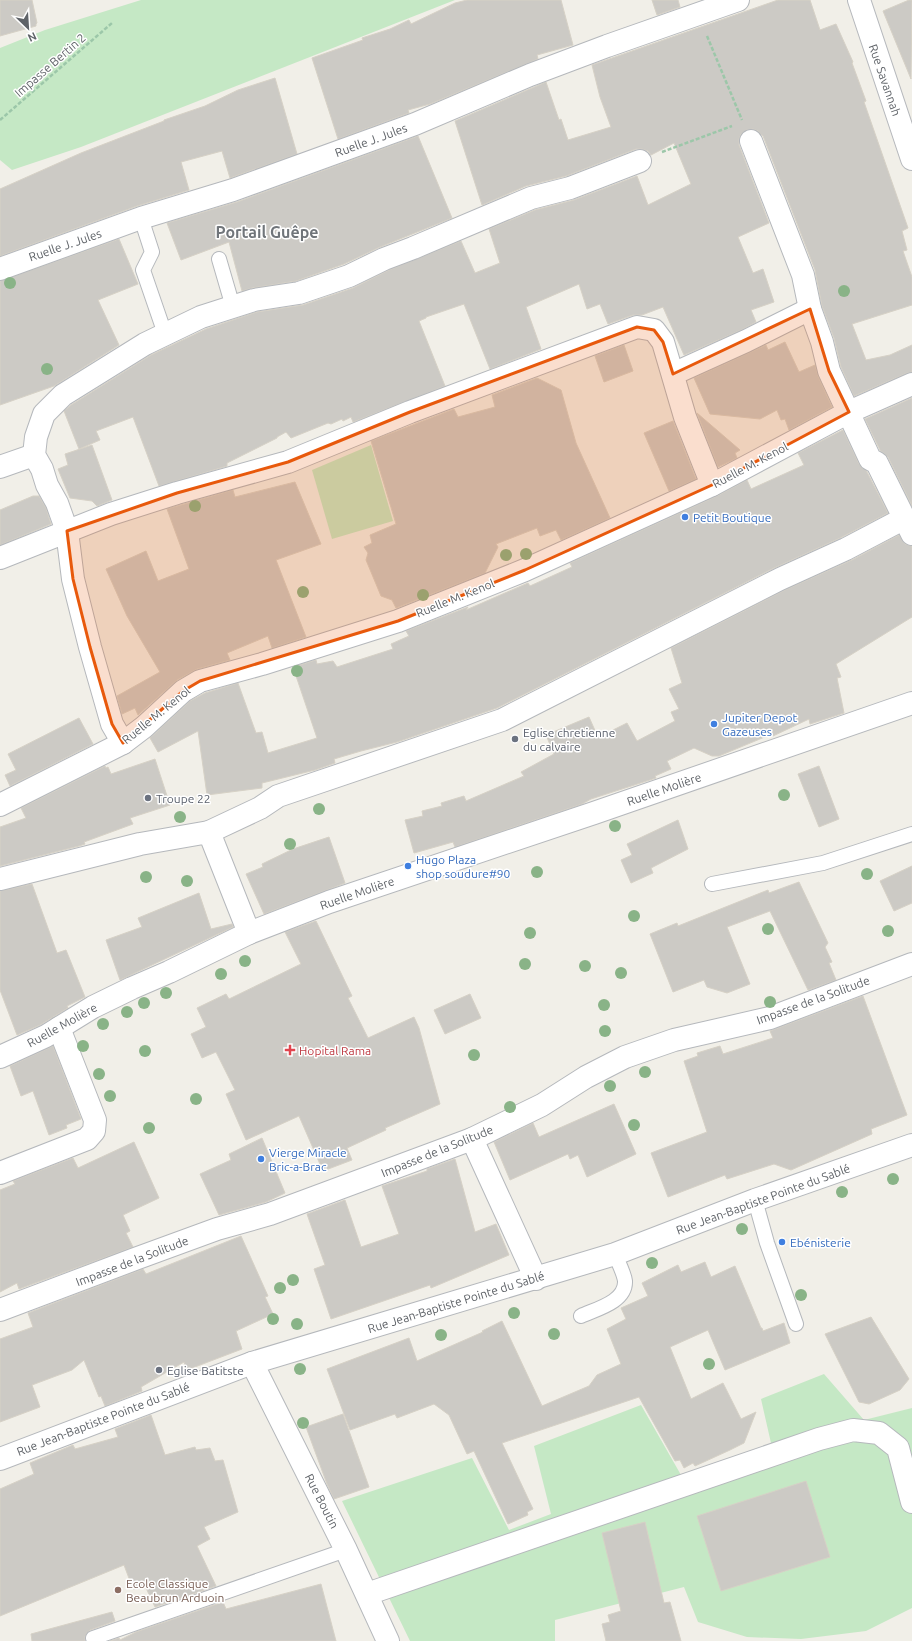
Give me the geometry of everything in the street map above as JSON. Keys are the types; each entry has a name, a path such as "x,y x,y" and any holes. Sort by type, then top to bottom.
{"street":[{"name":"Ruelle J. Jules","path":"0,269 141,218 233,190 415,124 530,75 738,0"},
{"name":"Rue Savannah","path":"859,0 912,159"},
{"path":"0,879 140,844 209,832 260,808 278,796 502,720 773,582 846,549 909,526 877,462 870,459 829,371 810,309 803,275 752,141"},
{"path":"123,743 112,724 90,647 73,579 67,531 57,503 47,485 42,470 34,455 36,437 44,414 63,395 145,344 201,317 254,300 299,292 349,276 384,259 531,198 570,188 640,162"},
{"path":"673,374 746,341 810,309"},
{"path":"0,558 111,514 177,493 288,462 410,412 638,327 654,330 663,342 685,417 712,485"},
{"name":"Ruelle M. Kenol","path":"0,805 123,743 144,727 183,690 200,681 262,664 398,621 525,570 712,485 849,412 912,384"},
{"path":"0,467 34,455"},
{"name":"Ruelle Molière","path":"0,1057 46,1036 94,1007 249,934 329,902 586,816 912,703"},
{"path":"209,832 249,934"},
{"name":"Impasse de la Solitude","path":"0,1310 217,1229 270,1214 472,1139 542,1105 586,1076 625,1057 674,1040 770,1018 912,964"},
{"path":"0,1173 87,1139 94,1130 95,1120 59,1028"},
{"path":"472,1139 536,1279"},
{"name":"Rue Jean-Baptiste Pointe du Sablé","path":"0,1458 252,1363 536,1279 615,1254 755,1200 912,1145"},
{"name":"Rue Boutin","path":"252,1363 346,1550 388,1641"},
{"path":"367,1594 819,1439 853,1430 879,1433 898,1448 912,1502"}],"lane":[{"path":"141,218 152,252 143,270 165,334"},
{"path":"219,260 233,307"},
{"path":"712,884 823,863 912,834"},
{"path":"755,1200 767,1243 796,1324"},
{"path":"581,1316 613,1301 623,1291 625,1280 615,1254"},
{"path":"93,1638 346,1550"}],"path":[{"path":"693,15 703,37 706,36 719,63 743,122"},
{"name":"Impasse Bertin 2","path":"0,120 112,23"},
{"path":"640,162 735,124"}],"highlighted area":[{"path":"810,309 829,371 849,412 712,485 525,570 398,621 200,681 183,691 123,743 112,724 90,647 73,579 67,531 177,493 288,462 410,412 637,327 654,330 663,342 673,374"}],"green space":[{"path":"141,0 455,0 81,147 12,170 0,160 0,48 45,30"},
{"path":"371,445 393,521 332,539 312,470"},
{"path":"824,1374 864,1420 912,1408 912,1608 866,1631 801,1639 747,1637 698,1622 684,1587 555,1620 555,1641 410,1641 342,1501 472,1458 509,1530 551,1514 534,1446 641,1405 681,1475 776,1465 761,1399"}],"building":[{"path":"0,0 32,0 37,23 36,26 0,36"},
{"path":"467,0 561,0 573,45 537,55 538,59 430,104 408,110 409,113 338,139 312,58 363,40 362,38 390,29 409,20 411,24 455,3"},
{"path":"652,0 678,0 680,7 657,15"},
{"path":"778,0 810,0 820,30 836,24 853,62 852,63 866,101 864,102 908,228 902,231 907,250 903,251 912,277 912,305 852,324 866,360 890,355 912,345 912,372 854,396 841,367 834,338 822,306 815,270 763,136 758,131 753,129 746,130 741,134 739,145 769,223 738,237 753,273 763,269 774,302 751,310 756,322 741,330 684,355 663,307 642,315 633,315 608,324 600,304 587,309 579,284 526,307 541,349 490,369 464,304 426,317 419,321 445,386 353,422 351,417 343,421 342,419 291,438 286,432 227,463 227,466 159,486 133,417 96,431 100,440 79,449 64,411 71,405 151,355 206,329 257,312 303,305 353,288 389,270 461,241 475,273 500,263 489,229 535,210 574,200 637,176 648,205 691,184 674,143 651,155 648,151 636,149 566,176 526,186 482,205 455,121 546,82 559,120 561,119 568,140 611,127 600,97 592,65"},
{"path":"912,0 911,79 883,11"},
{"path":"275,78 297,154 230,178 222,151 181,162 189,190 137,206 0,256 0,189 81,153 164,120 205,106 238,90"},
{"path":"418,136 452,218 380,247 344,264 296,281 242,291 229,242 181,260 167,223 237,202"},
{"path":"119,239 138,284 98,300 119,345 54,386 0,405 0,281"},
{"path":"785,342 799,372 815,365 818,376 832,407 789,430 785,419 781,420 777,410 760,419 710,414 694,378 766,345 768,350"},
{"path":"624,345 633,371 604,382 595,356"},
{"path":"537,378 561,390 576,443 610,518 561,540 556,530 540,536 537,528 496,544 498,547 485,573 396,608 392,600 381,596 366,560 368,553 364,547 372,543 370,535 396,524 371,441 454,409 458,417 495,407 492,395"},
{"path":"912,398 912,506 888,457 880,450 865,419"},
{"path":"697,413 740,450 735,453 737,458 718,467"},
{"path":"673,421 696,479 669,491 644,433"},
{"path":"843,430 859,464 867,472 888,513 840,538 774,568 497,708 397,742 334,759 335,763 315,770 262,783 262,788 207,795 198,731 158,752 150,738 190,701 205,693 238,683 256,733 262,732 268,753 317,738 293,667 316,660 317,664 333,661 337,667 393,649 391,644 409,636 406,631 468,607 466,610 528,583 530,586 572,567 570,563 717,496 747,480 751,489 804,465 798,453"},
{"path":"92,445 112,500 97,506 92,501 70,498 58,469 68,465 65,454"},
{"path":"295,482 321,544 276,560 306,637 272,648 268,636 227,653 230,660 197,669 177,680 138,715 135,708 122,714 117,696 160,672 127,616 106,569 146,551 158,581 189,569 167,509 233,490 235,497"},
{"path":"33,496 39,496 46,508 51,524 0,545 0,510"},
{"path":"899,535 905,544 912,546 912,617 836,664 841,677 837,678 844,713 810,724 809,719 773,736 772,734 719,756 712,756 694,748 667,761 671,769 655,776 656,778 591,799 582,804 455,847 453,842 414,853 405,820 423,816 422,811 442,806 441,803 464,796 466,801 524,776 521,772 554,754 546,735 589,717 597,735 600,734 601,736 627,723 637,741 675,721 671,712 679,709 669,689 682,683 671,648 785,590 852,560"},
{"path":"79,718 93,744 10,786 5,775 16,770 8,754"},
{"path":"155,759 170,805 130,818 133,824 84,842 85,844 0,866 0,827 26,818 21,808 105,766 106,768 108,767 111,774"},
{"path":"819,766 839,819 819,827 798,774"},
{"path":"678,820 688,849 651,868 653,873 631,883 621,860 632,855 627,844"},
{"path":"329,837 345,883 264,914 246,874 263,867 262,864 293,849"},
{"path":"912,866 912,903 894,911 880,881"},
{"path":"799,882 828,943 825,947 832,962 829,963 836,980 808,990 770,911 727,927 750,984 727,993 707,987 704,980 673,992 650,934 677,923 678,926 768,890 769,893"},
{"path":"32,884 57,953 66,950 85,997 67,1006 68,1008 40,1025 17,1035 0,990 0,891"},
{"path":"199,893 211,929 232,924 233,927 120,980 106,940 142,927 138,918"},
{"path":"316,921 352,996 348,998 368,1038 414,1017 419,1028 440,1104 385,1128 386,1130 347,1148 352,1160 323,1171 299,1116 246,1140 226,1094 235,1090 216,1052 202,1058 191,1034 206,1027 197,1008 226,994 229,999 301,964 285,932"},
{"path":"470,994 481,1018 445,1034 434,1010"},
{"path":"863,996 907,1115 871,1129 872,1134 791,1170 774,1164 727,1179 725,1175 668,1197 651,1153 707,1132 684,1061 698,1056 697,1053 720,1046 723,1054 773,1038 770,1031"},
{"path":"53,1046 81,1119 66,1125 67,1128 49,1135 33,1091 21,1096 10,1066"},
{"path":"614,1104 636,1154 587,1177 578,1155 570,1159 568,1154 510,1180 494,1142 533,1123 539,1137"},
{"path":"262,1138 285,1193 266,1202 219,1215 200,1174 231,1160 229,1154"},
{"path":"134,1142 159,1198 123,1215 130,1231 126,1233 133,1247 19,1289 17,1283 0,1292 0,1190 15,1184 13,1181 73,1158 78,1168"},
{"path":"455,1159 475,1232 496,1224 509,1255 431,1288 430,1285 331,1319 314,1269 325,1265 307,1214 345,1200 361,1247 399,1234 382,1186 427,1171 427,1169"},
{"path":"241,1236 268,1296 265,1297 273,1314 236,1331 242,1349 187,1370 184,1362 141,1387 142,1391 105,1406 101,1396 99,1397 84,1360 72,1370 32,1385 40,1407 0,1422 0,1339 33,1327 28,1313 143,1269 146,1274"},
{"path":"705,1262 711,1277 735,1266 763,1331 784,1323 790,1343 725,1370 708,1330 670,1347 691,1399 723,1383 741,1419 756,1412 744,1443 695,1466 693,1463 684,1468 680,1460 675,1461 639,1397 502,1443 533,1509 527,1512 528,1515 508,1524 474,1451 467,1454 449,1415 434,1404 397,1418 395,1414 350,1430 327,1369 409,1338 417,1361 483,1332 482,1331 502,1321 542,1406 589,1386 597,1375 621,1364 607,1329 626,1319 621,1308 648,1296 642,1283 678,1265 681,1272"},
{"path":"871,1317 909,1379 900,1390 869,1404 859,1402 825,1334"},
{"path":"343,1414 369,1487 334,1499 306,1427"},
{"path":"151,1415 165,1455 195,1447 196,1450 210,1448 215,1461 223,1460 238,1512 204,1527 210,1539 197,1546 216,1586 155,1607 146,1588 133,1589 124,1565 0,1616 0,1489 34,1474 30,1463 73,1445 75,1449 118,1437 115,1429"},
{"path":"806,1481 830,1557 721,1591 697,1516"},
{"path":"645,1522 664,1603 670,1602 681,1641 606,1641 602,1624 610,1622 608,1615 621,1611 602,1533"},
{"path":"321,1584 336,1641 110,1641 119,1638 120,1640 136,1632 223,1602 226,1609"},
{"path":"112,1612 115,1621 90,1630 85,1636 85,1641 32,1641 31,1634"}],"place":[{"name":"Petit Boutique","path":"685,517"},
{"name":"Jupiter Depot Gazeuses","path":"714,724"},
{"name":"Eglise chretienne du calvaire","path":"515,739"},
{"name":"Troupe 22","path":"148,798"},
{"name":"Hugo Plaza shop soudure#90","path":"408,866"},
{"name":"Hopital Rama","path":"290,1050"},
{"name":"Vierge Miracle Bric-a-Brac","path":"261,1159"},
{"name":"Ebénisterie","path":"782,1242"},
{"name":"Eglise Batitste","path":"159,1370"},
{"name":"Ecole Classique Beaubrun Arduoin","path":"118,1590"}],"district":[{"name":"Portail Guêpe","path":"267,232"}]}
